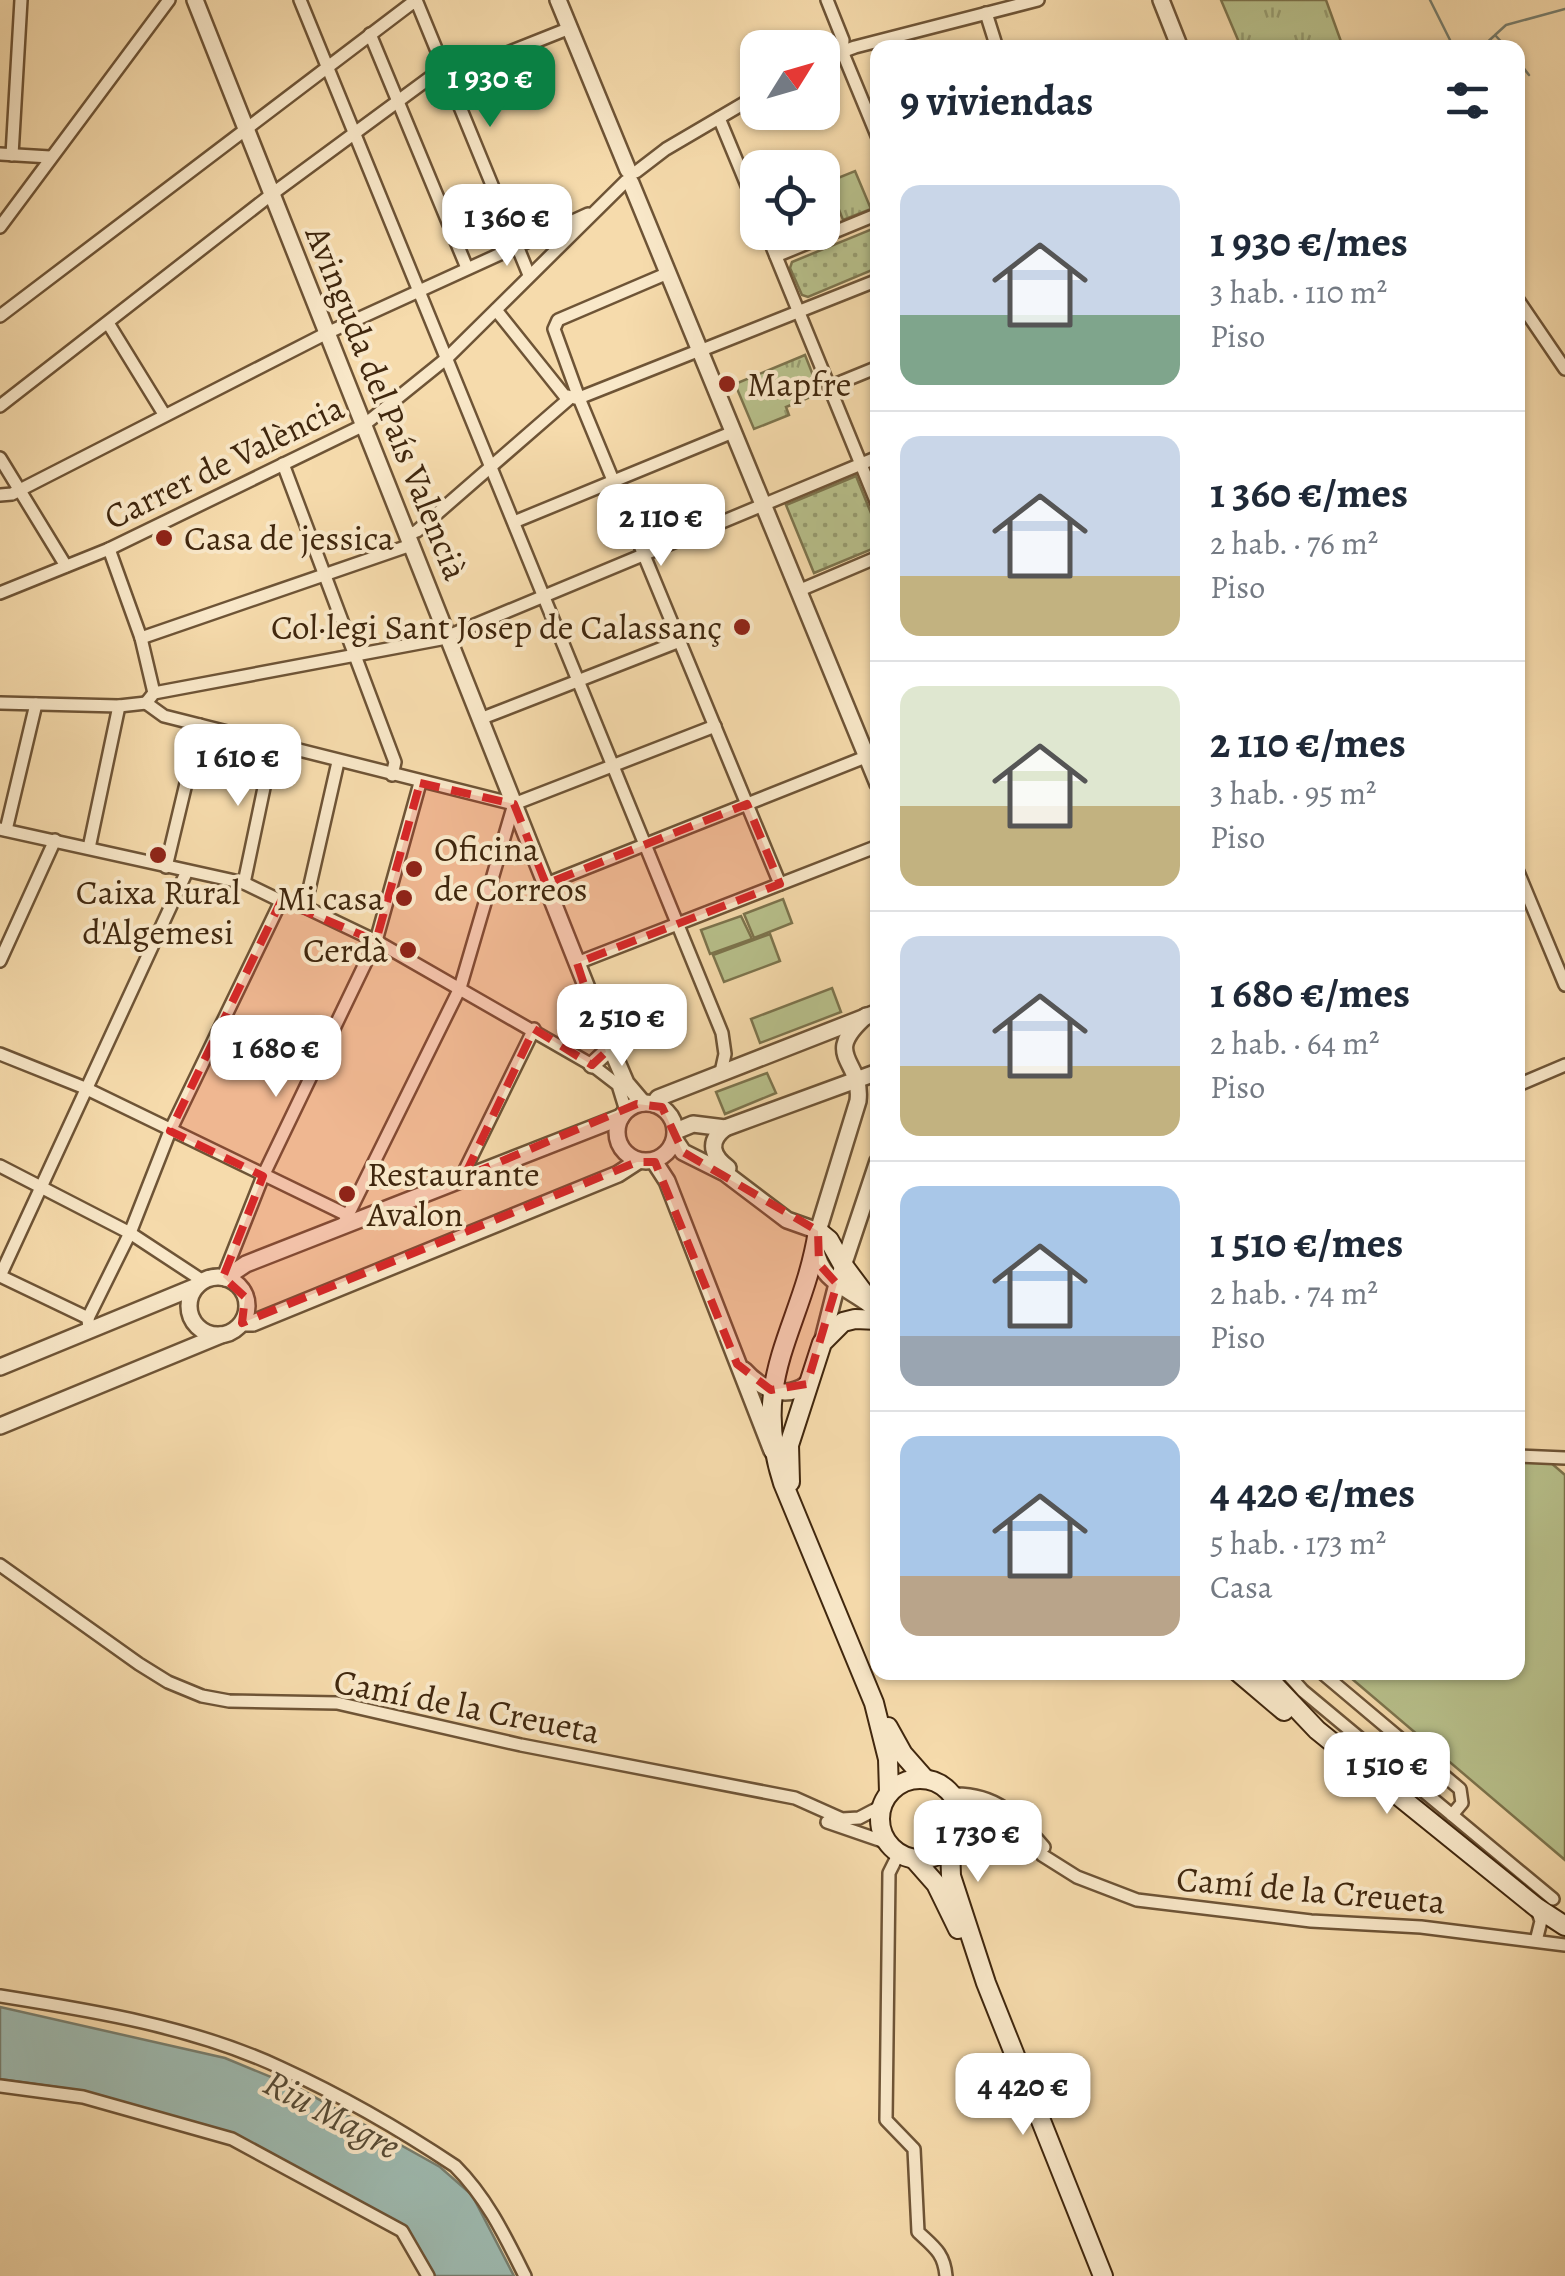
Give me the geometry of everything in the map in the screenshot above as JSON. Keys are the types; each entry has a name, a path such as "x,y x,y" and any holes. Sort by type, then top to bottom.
{"main road":[{"path":"870,1304 829,1240 817,1238 772,1390 775,1459 874,1703 903,1754 925,1779"},
{"path":"794,1505 788,1445 822,1343 843,1322 870,1316"},
{"path":"1248,1680 1538,1900 1565,1927"},
{"path":"1270,1680 1317,1730"},
{"path":"874,1703 888,1759 881,1829 936,1884 986,1983"},
{"path":"886,1799 902,1783 925,1779 952,1794 958,1809 958,1828 950,1846 951,1876 986,1983 1103,2276"},
{"path":"900,1852 930,1858 950,1846"},
{"path":"1538,1900 1565,1915"}],"street":[{"path":"21,0 6,154 50,157"},
{"path":"0,227 169,0"},
{"name":"Avinguda del País Valencià","path":"195,0 608,1041 626,1083 648,1103"},
{"path":"300,0 722,1034 725,1054 721,1072"},
{"path":"0,316 416,0 529,275"},
{"path":"558,0 870,748"},
{"path":"827,0 843,40 842,52 870,119"},
{"path":"886,40 1038,0"},
{"path":"1161,0 1177,40"},
{"path":"986,13 995,40"},
{"path":"0,406 272,194 399,102 445,73 570,28"},
{"path":"370,34 468,268"},
{"path":"842,52 870,44"},
{"name":"Carrer de València","path":"0,593 110,549 364,426 447,358 632,177 666,149 740,106"},
{"path":"719,118 740,169"},
{"path":"632,177 733,432 805,588 870,747"},
{"path":"0,495 22,488 327,333 596,210"},
{"path":"776,256 870,217"},
{"path":"774,250 870,487"},
{"path":"668,272 558,320 554,326 575,398 614,482 780,884"},
{"path":"141,638 323,576 409,540 575,398 870,283"},
{"path":"496,310 564,395 575,398"},
{"path":"1525,310 1565,369"},
{"path":"108,323 164,414"},
{"path":"829,388 870,370"},
{"path":"514,522 733,432"},
{"path":"0,458 22,488 66,566"},
{"path":"0,702 119,706 212,681 447,636 870,460"},
{"path":"282,464 395,762 392,774"},
{"path":"110,549 141,638 150,698 164,716 514,804 715,726"},
{"path":"805,588 870,560"},
{"path":"480,719 680,641"},
{"path":"36,704 3,829 244,884 305,907 534,1029 618,1085 623,1114 617,1126 619,1143 630,1157 646,1161 666,1182 775,1459"},
{"path":"89,848 119,706"},
{"path":"166,867 200,725"},
{"path":"244,884 274,744"},
{"path":"546,884 870,758"},
{"path":"305,907 338,762"},
{"path":"224,1278 262,1176 376,942 420,783"},
{"path":"345,1220 460,988 514,804"},
{"path":"0,962 54,840"},
{"path":"577,963 870,849"},
{"path":"89,1324 0,1276 188,871"},
{"path":"1525,889 1565,985"},
{"path":"89,1324 170,1130 282,901"},
{"path":"0,1367 89,1324 224,1278 246,1264 345,1220 461,1178 870,1015"},
{"path":"870,1016 847,1035 844,1045 846,1061 858,1080 858,1101 817,1238 822,1271 870,1309"},
{"path":"461,1178 534,1029"},
{"path":"592,1065 606,1052 608,1041"},
{"path":"0,1054 86,1088 345,1220"},
{"path":"1525,1081 1565,1065"},
{"path":"242,1323 253,1324 618,1174 671,1149 675,1136 692,1124 724,1128 870,1075"},
{"path":"648,1103 669,1114 683,1152 725,1172 817,1238"},
{"path":"724,1128 713,1142 714,1154 768,1205"},
{"path":"0,1166 130,1233 200,1284"},
{"path":"822,1343 870,1185"},
{"path":"0,1426 232,1331 242,1323 245,1297 238,1285 224,1278"},
{"path":"200,1284 189,1304 191,1318 203,1331 221,1335"},
{"path":"738,1364 751,1378 772,1390 795,1392 807,1384"},
{"path":"1525,1456 1565,1458"},
{"name":"Camí de la Creueta","path":"0,1566 168,1682 195,1694 229,1701 337,1703 521,1745 794,1798 842,1820 859,1818 886,1799"},
{"path":"1293,1680 1452,1815 1538,1900 1541,1921 1534,1938"},
{"path":"1331,1680 1460,1789 1462,1803 1452,1815"},
{"name":"Camí de la Creueta","path":"952,1794 985,1798 1007,1808 1060,1866"},
{"name":"Camí de la Creueta","path":"780,1796 900,1852"},
{"name":"Camí de la Creueta","path":"958,1828 988,1814 1004,1817 1042,1855 1090,1884 1136,1900 1311,1921 1421,1926 1565,1945"},
{"path":"900,1852 889,1874 886,2120 914,2149 918,2232 939,2250 946,2276"},
{"name":"Camí de la Creueta","path":"1534,1938 1565,1927"},
{"path":"0,1996 100,2012 208,2042 281,2068 455,2166 492,2210 526,2276"},
{"path":"0,2086 84,2097 232,2139 402,2231 428,2276"}],"highlighted area":[{"path":"420,783 514,804 546,884 747,804 780,884 577,963 606,1052 592,1065 534,1029 464,1177 637,1104 662,1107 683,1152 818,1231 819,1264 837,1284 807,1384 771,1390 737,1364 655,1162 637,1162 242,1323 245,1297 223,1277 263,1176 170,1131 281,901 376,941"}],"green space":[{"path":"1221,0 1326,0 1340,40 1238,40"},
{"path":"855,171 870,209 843,220 840,177"},
{"path":"870,230 870,271 808,297 802,295 790,268 792,262 821,250 840,250 840,242"},
{"path":"805,355 820,393 786,407 789,415 754,429 735,384"},
{"path":"856,476 870,511 870,550 814,573 786,505"},
{"path":"783,899 792,923 754,938 744,914"},
{"path":"741,916 752,939 710,954 701,930"},
{"path":"770,934 780,961 724,982 713,955"},
{"path":"832,988 841,1012 760,1043 751,1019"},
{"path":"767,1073 776,1093 725,1114 716,1092"},
{"path":"1525,1461 1550,1462 1565,1475 1565,1860 1353,1680 1525,1680"}],"water":[{"name":"Riu Magre","path":"0,2007 225,2058 300,2089 440,2167 472,2195 514,2276 429,2276 401,2231 233,2133 77,2090 0,2079"}],"waterway":[{"path":"1430,0 1450,40"},
{"path":"1500,40 1495,35 1506,25 1565,9"},
{"path":"1490,40 1494,36"},
{"path":"1525,70 1529,75"}],"place":[{"name":"Mapfre","path":"727,384"},
{"name":"Casa de jessica","path":"164,538"},
{"name":"Col·legi Sant Josep de Calassanç","path":"742,627"},
{"name":"Caixa Rural d'Algemesi","path":"158,855"},
{"name":"Oficina de Correos","path":"414,869"},
{"name":"Mi casa","path":"404,898"},
{"name":"Cerdà","path":"408,950"},
{"name":"Restaurante Avalon","path":"347,1194"}]}
